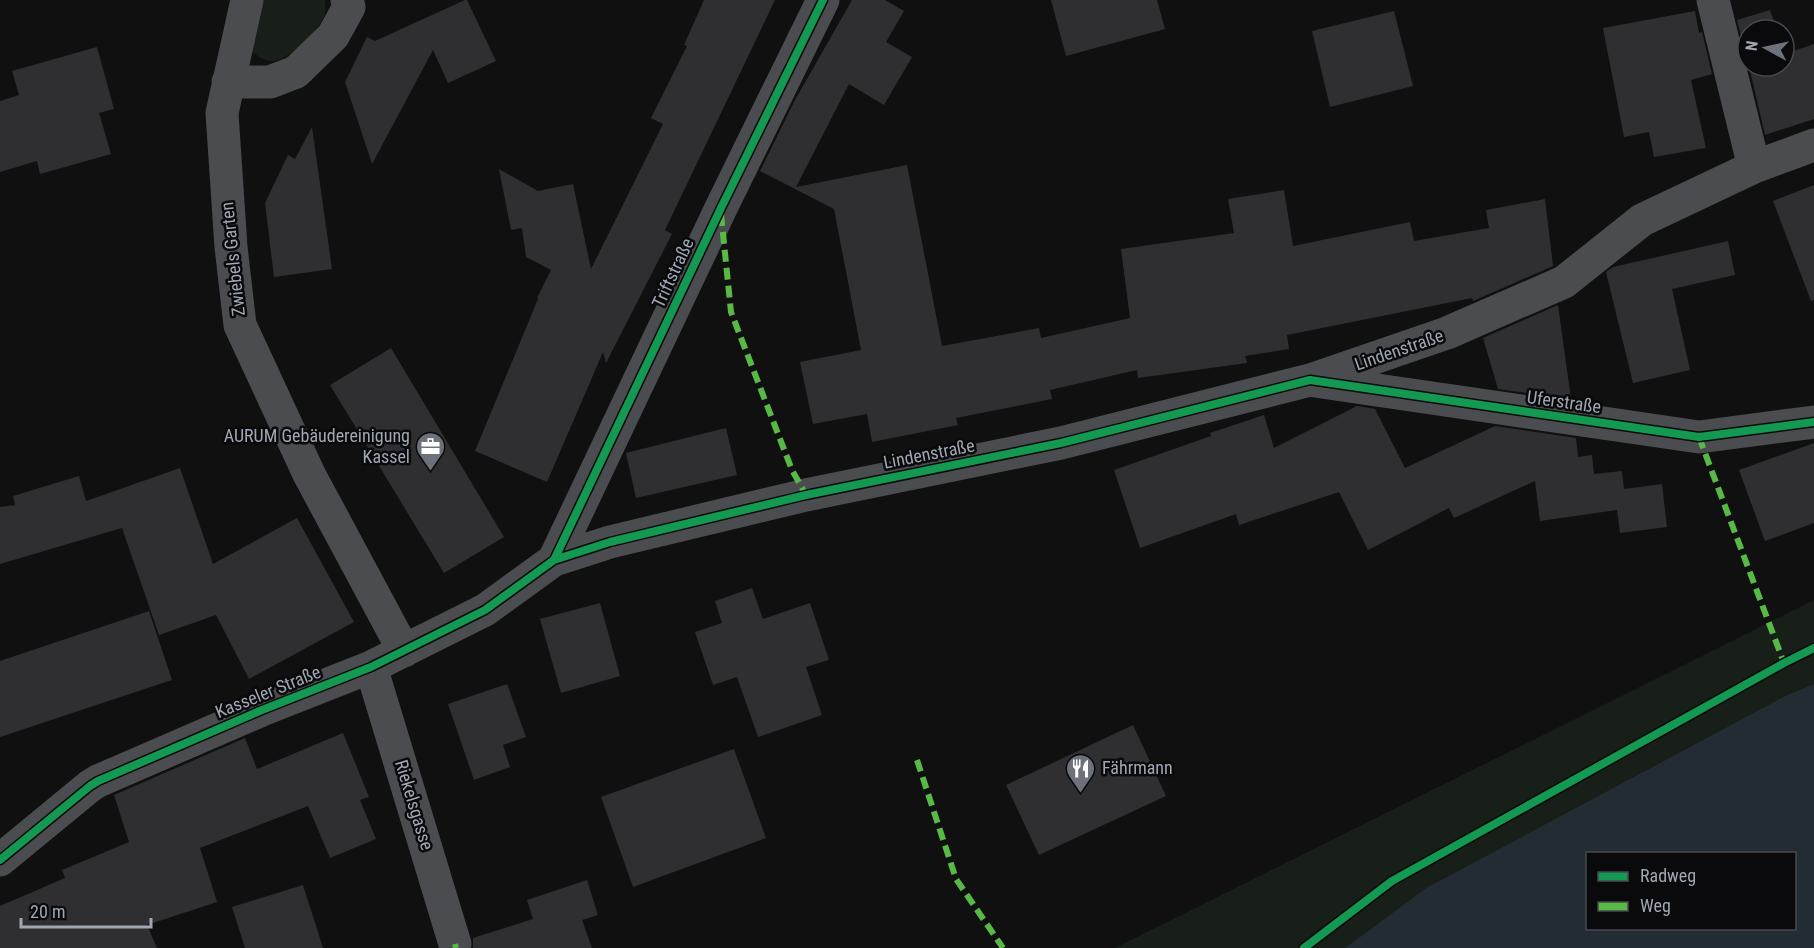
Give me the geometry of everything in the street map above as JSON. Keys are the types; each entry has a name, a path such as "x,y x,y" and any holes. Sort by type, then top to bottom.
{"street":[{"name":"Zwiebels Garten","path":"247,0 222,113 231,247 240,325 309,474 404,651"},
{"path":"228,82 270,82 296,72 333,36 349,7 347,0"},
{"name":"Triftstraße","path":"554,560 721,208 823,0"},
{"path":"1713,0 1754,166"},
{"name":"Lindenstraße","path":"554,560 610,542 795,497 1061,443 1310,380 1447,333 1564,282 1642,220 1754,166 1814,145"},
{"name":"Uferstraße","path":"1310,380 1699,436 1814,422"},
{"name":"Kasseler Straße","path":"0,860 98,781 262,710 371,667 486,610 554,560"},
{"name":"Riekelsgasse","path":"371,667 455,944"}],"shaded area":[{"path":"256,0 325,0 325,15 315,31 286,57 273,61 267,60 251,51"},
{"path":"1814,600 1814,684 1787,695 1426,888 1345,948 1115,948"},
{"path":"1814,684 1814,948 1345,948 1426,888 1787,695"}],"building":[{"path":"465,0 496,61 448,83 433,50 372,164 345,82 367,37 375,41"},
{"path":"704,0 775,0 665,230 672,234 606,363 603,352 547,482 475,451 537,298 551,270 526,257 522,228 511,230 499,169 538,191 573,184 591,269 663,124 651,118 687,46 684,45"},
{"path":"852,0 885,0 904,11 886,42 912,57 884,105 849,84 796,187 907,165 942,346 1039,328 1041,338 1130,318 1121,249 1234,233 1228,199 1284,190 1293,246 1410,222 1414,241 1489,228 1486,210 1545,199 1553,266 1473,301 1472,298 1287,335 1289,349 1245,356 1247,363 1138,378 1137,370 1050,390 1052,399 956,418 958,425 872,442 867,414 813,424 800,362 861,350 834,209 760,171 795,100"},
{"path":"1051,0 1157,0 1165,29 1066,56"},
{"path":"1770,10 1773,18 1744,18"},
{"path":"1394,11 1413,86 1330,107 1312,31"},
{"path":"1695,11 1699,33 1702,32 1712,74 1691,80 1706,148 1654,157 1649,132 1624,137 1603,28"},
{"path":"1814,44 1814,119 1765,135 1752,78 1796,78 1796,50"},
{"path":"97,47 114,109 99,113 111,154 40,174 37,161 0,172 0,101 19,95 12,71"},
{"path":"312,127 332,269 274,277 265,203 288,155 295,159"},
{"path":"1814,185 1814,300 1811,301 1773,201"},
{"path":"1728,241 1735,275 1672,289 1690,370 1633,383 1606,272 1613,267"},
{"path":"1558,305 1571,399 1498,389 1483,338"},
{"name":"AURUM Gebäudereinigung Kassel","path":"391,348 504,537 444,573 330,385"},
{"path":"1357,406 1375,409 1405,468 1495,426 1576,438 1578,457 1592,455 1594,474 1622,471 1624,489 1662,484 1667,527 1620,533 1617,510 1540,521 1535,481 1454,518 1449,508 1368,550 1339,492 1239,525 1236,514 1140,548 1114,470 1264,415 1274,448"},
{"path":"726,428 737,475 636,498 626,453"},
{"path":"1814,443 1814,523 1765,541 1739,470"},
{"path":"180,468 213,564 297,518 354,622 249,679 216,615 159,635 122,528 0,564 0,507 15,505 13,496 79,476 86,501"},
{"path":"752,588 763,619 810,603 829,660 806,667 822,715 758,737 737,677 713,685 695,632 722,623 715,601"},
{"path":"600,603 620,676 561,693 540,619"},
{"path":"149,611 172,680 0,737 0,661"},
{"path":"507,684 526,737 503,745 510,767 474,780 448,704"},
{"path":"1133,725 1166,796 1039,855 1006,785"},
{"path":"343,733 369,797 360,800 376,839 330,858 308,806 200,848 217,902 147,925 157,948 0,948 0,906 65,878 62,870 129,842 114,795 245,738 257,769"},
{"path":"734,749 766,838 633,887 601,797"},
{"path":"587,880 598,915 582,920 592,948 473,948 473,938 533,919 527,900"},
{"path":"303,885 323,948 245,948 232,907"}],"marked path":[{"path":"721,214 731,312 792,470 806,495"},
{"path":"1699,437 1784,663"},
{"path":"917,760 956,879 1003,948"},
{"path":"455,944 456,948"}],"cycle path":[{"path":"554,560 721,208 823,0"},
{"path":"0,860 98,781 262,710 371,667 485,610 554,560 610,542 806,495 1061,443 1310,380 1699,437 1814,422"},
{"path":"1304,948 1392,881 1814,648"}],"place":[{"name":"AURUM Gebäudereinigung Kassel","path":"431,472"},
{"name":"Fährmann","path":"1081,794"}]}
